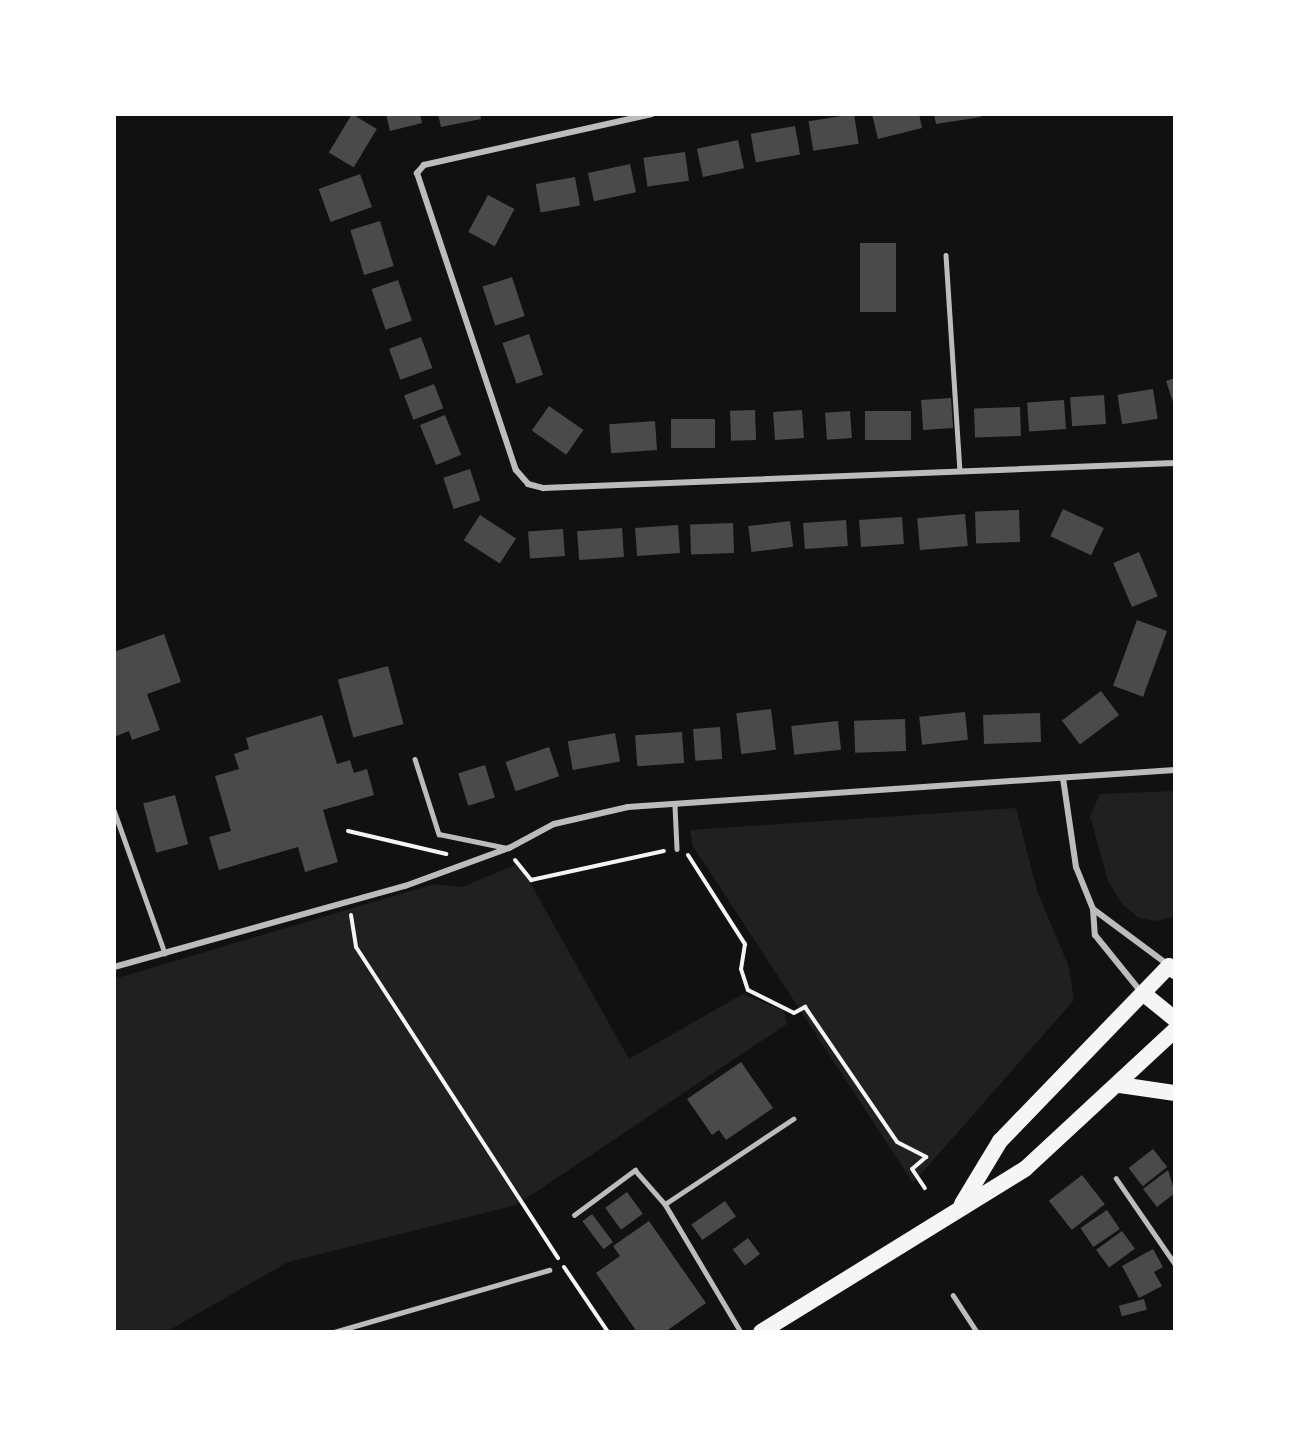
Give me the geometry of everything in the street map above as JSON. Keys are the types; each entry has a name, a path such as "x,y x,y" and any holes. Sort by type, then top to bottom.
{"highway":[{"path":"960,1208 1000,1141 1172,968"},
{"path":"1144,994 1175,1019"},
{"path":"761,1332 1025,1169 1120,1085 1175,1030"},
{"path":"1120,1085 1175,1093"}],"street":[{"path":"652,114 424,165 417,174 516,470 528,484 543,488 960,469 1175,463"},
{"path":"114,967 348,899 405,886 509,848 554,824 628,807 675,806 1175,770"},
{"path":"1063,778 1076,867 1093,909 1095,935 1144,994"},
{"path":"1093,909 1172,968"}],"lane":[{"path":"946,255 960,469"},
{"path":"415,759 439,834 509,848"},
{"path":"675,806 676,849"},
{"path":"114,810 165,953"},
{"path":"666,1204 794,1119"},
{"path":"574,1215 635,1170 666,1204 741,1332"},
{"path":"1116,1178 1170,1250 1175,1264"},
{"path":"1170,1250 1175,1245"},
{"path":"334,1332 549,1270"},
{"path":"953,1295 977,1332"}],"path":[{"path":"676,849 684,848 745,944 741,969 748,990 794,1013 805,1007 897,1142 926,1157 912,1169 925,1188"},
{"path":"348,899 356,947 609,1332"}],"shaded area":[{"path":"1175,791 1175,916 1157,921 1139,918 1122,904 1108,881 1090,816 1100,794"},
{"path":"1016,808 1037,891 1069,967 1074,1000 913,1183 693,846 690,830"},
{"path":"515,865 528,879 629,1059 743,994 784,1011 787,1024 516,1205 288,1262 166,1332 114,1332 114,979 434,884 462,887"}],"building":[{"path":"352,114 377,129 354,168 329,153"},
{"path":"386,114 420,114 422,123 390,131"},
{"path":"438,114 480,114 481,119 441,127"},
{"path":"854,114 859,144 813,151 809,121"},
{"path":"872,114 919,114 922,128 878,139"},
{"path":"934,114 980,114 981,117 936,124"},
{"path":"795,126 800,155 756,162 751,134"},
{"path":"738,140 744,168 703,177 697,149"},
{"path":"685,152 689,181 647,187 643,158"},
{"path":"630,164 636,192 594,201 588,173"},
{"path":"360,174 372,207 331,222 319,189"},
{"path":"575,177 580,206 541,213 536,184"},
{"path":"488,195 514,209 495,246 468,232"},
{"path":"380,221 394,266 364,275 350,230"},
{"path":"860,243 896,243 896,312 860,312"},
{"path":"512,277 525,316 495,326 483,287"},
{"path":"398,280 412,321 386,330 372,289"},
{"path":"529,334 543,375 517,384 503,343"},
{"path":"421,337 432,368 400,380 389,349"},
{"path":"1175,378 1175,408 1166,381"},
{"path":"434,384 443,408 413,420 404,395"},
{"path":"1153,389 1158,419 1122,424 1117,395"},
{"path":"1104,395 1106,424 1072,426 1070,397"},
{"path":"951,398 953,428 923,430 921,400"},
{"path":"1064,400 1066,429 1029,432 1027,403"},
{"path":"549,406 583,430 566,455 532,431"},
{"path":"1020,407 1021,436 975,438 974,409"},
{"path":"755,410 756,440 731,441 730,411"},
{"path":"802,410 804,438 775,440 773,412"},
{"path":"850,411 852,438 827,440 825,413"},
{"path":"865,411 911,411 911,440 865,440"},
{"path":"445,415 461,455 436,465 420,425"},
{"path":"671,419 715,419 715,448 671,448"},
{"path":"655,421 657,450 611,453 609,424"},
{"path":"470,469 480,500 454,509 443,478"},
{"path":"1063,509 1104,528 1091,555 1050,536"},
{"path":"1019,510 1020,542 976,544 975,512"},
{"path":"965,514 968,546 920,550 917,518"},
{"path":"480,515 516,538 500,564 464,540"},
{"path":"902,517 904,544 861,547 859,520"},
{"path":"846,520 848,546 805,549 803,523"},
{"path":"790,521 793,547 751,552 748,526"},
{"path":"733,523 734,553 691,554 690,525"},
{"path":"678,525 680,553 637,556 635,528"},
{"path":"622,528 624,557 579,560 577,531"},
{"path":"563,529 565,556 530,558 528,531"},
{"path":"1139,552 1158,596 1132,607 1113,563"},
{"path":"1137,620 1167,631 1143,697 1113,686"},
{"path":"164,634 181,682 147,694 160,730 132,740 129,731 114,737 114,652"},
{"path":"388,666 404,724 353,737 338,679"},
{"path":"1101,691 1119,715 1080,744 1062,720"},
{"path":"771,709 776,750 741,754 736,713"},
{"path":"965,712 968,740 922,745 919,717"},
{"path":"1040,713 1041,742 984,744 983,715"},
{"path":"322,715 337,764 350,760 354,773 367,769 374,795 323,810 338,862 305,872 298,847 219,870 209,837 231,831 215,776 239,769 234,754 249,749 246,738"},
{"path":"905,719 906,751 855,753 854,721"},
{"path":"838,721 841,750 794,755 791,726"},
{"path":"720,727 722,759 695,761 693,729"},
{"path":"682,732 684,763 637,766 635,735"},
{"path":"615,733 620,762 573,770 568,741"},
{"path":"549,747 559,776 516,791 506,762"},
{"path":"485,765 495,798 468,806 458,773"},
{"path":"175,795 188,844 156,853 143,804"},
{"path":"741,1062 773,1108 726,1140 719,1130 712,1135 687,1099"},
{"path":"1153,1149 1167,1167 1143,1186 1129,1168"},
{"path":"1168,1170 1175,1193 1157,1207 1143,1189"},
{"path":"1082,1175 1105,1204 1072,1230 1049,1201"},
{"path":"627,1192 643,1214 621,1230 605,1208"},
{"path":"725,1201 736,1217 702,1240 691,1225"},
{"path":"1107,1210 1120,1229 1093,1247 1080,1228"},
{"path":"592,1214 613,1242 603,1249 582,1221"},
{"path":"649,1221 706,1303 665,1332 637,1332 596,1273 620,1256 613,1246"},
{"path":"1122,1231 1135,1249 1109,1268 1096,1250"},
{"path":"748,1238 760,1254 745,1265 733,1249"},
{"path":"1153,1249 1163,1267 1154,1272 1162,1286 1139,1298 1122,1266"},
{"path":"1144,1299 1147,1310 1122,1316 1119,1306"}]}
